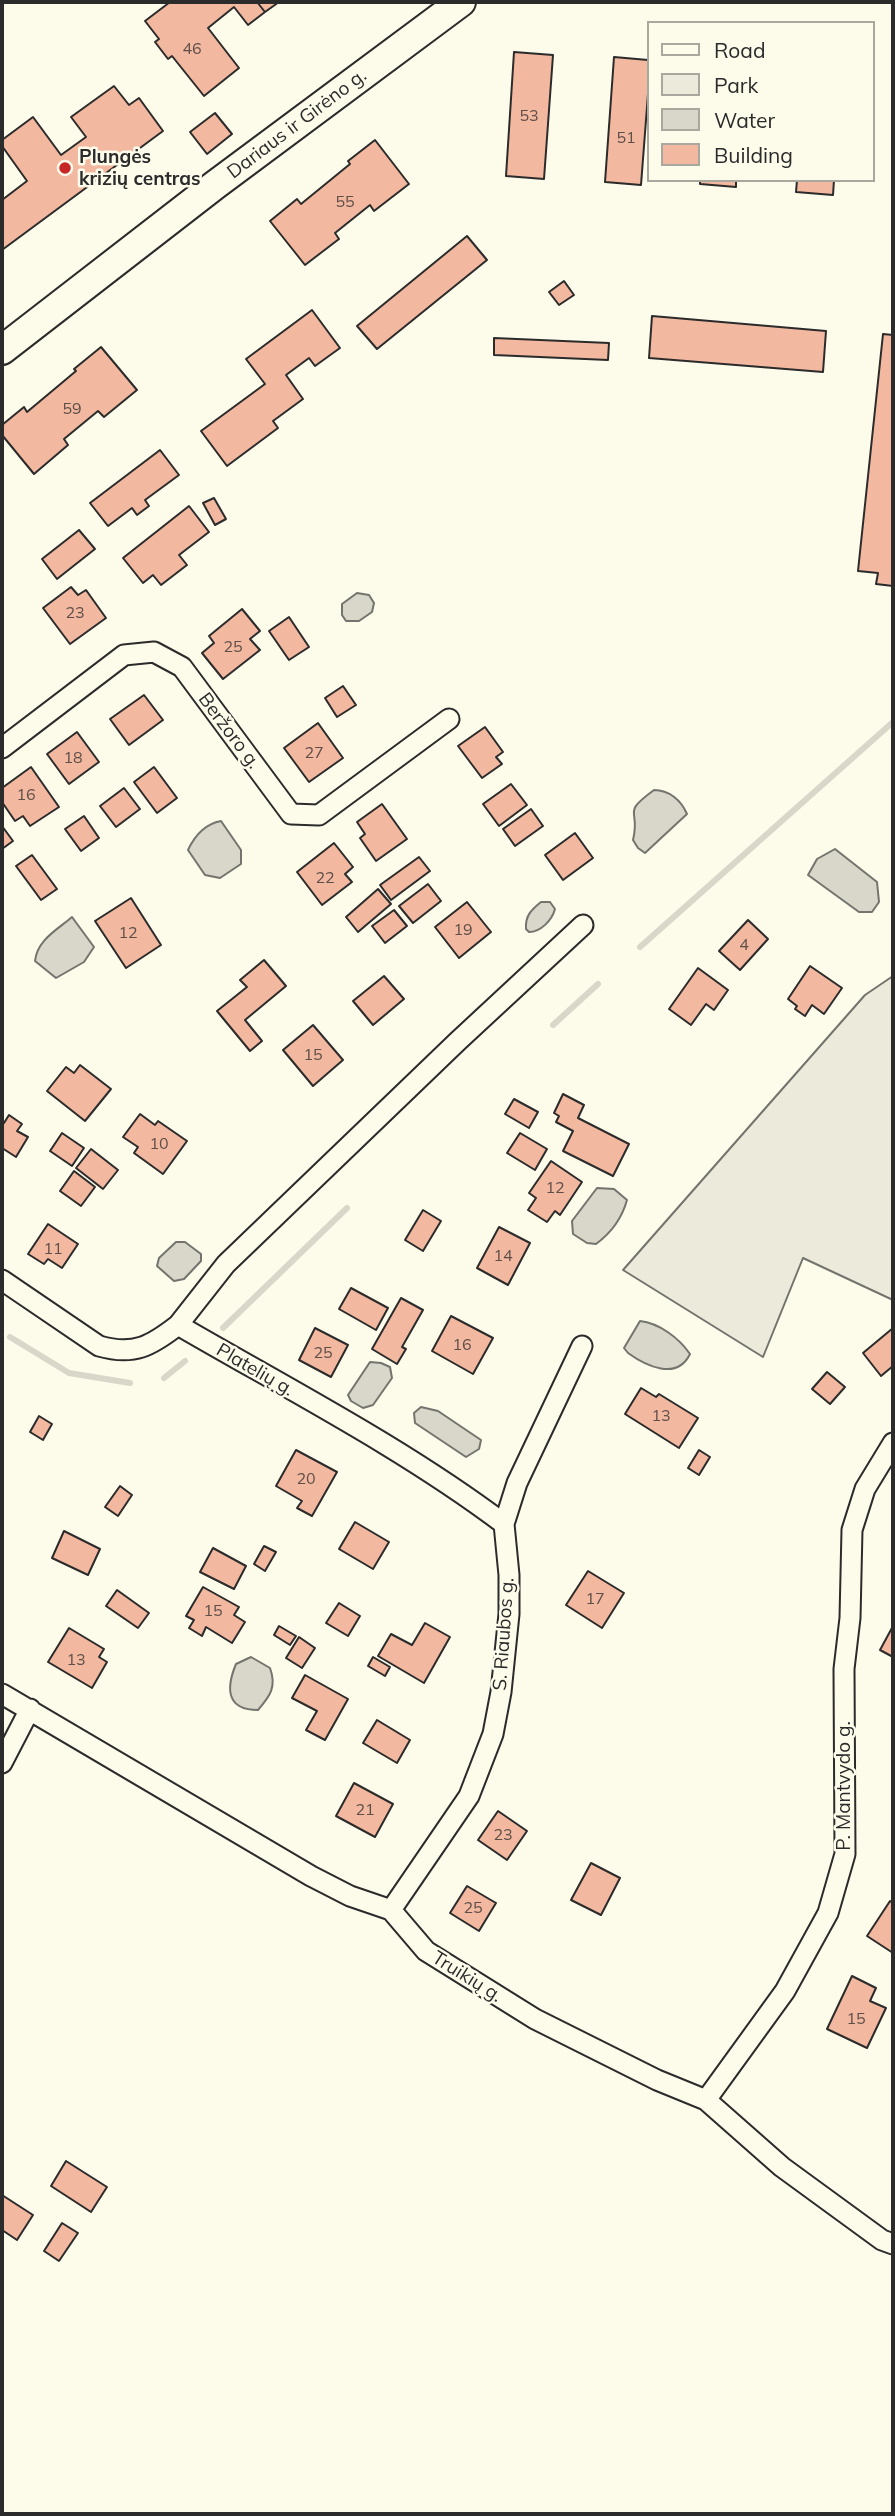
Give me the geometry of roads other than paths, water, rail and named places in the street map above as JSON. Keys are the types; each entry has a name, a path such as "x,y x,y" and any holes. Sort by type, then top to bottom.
{"main road":[{"name":"Dariaus ir Girėno g.","path":"2,350 215,185 461,2"}],"street":[{"name":"Beržoro g.","path":"2,748 124,655 154,652 181,667 291,814 319,815 449,719"},
{"path":"2,1280 99,1346 115,1351 132,1351 156,1342 178,1325 226,1264 449,1049 583,925"},
{"name":"Platelių g.","path":"178,1325 405,1457 464,1494 504,1524"},
{"name":"S. Riaubos g.","path":"391,1910 469,1796 493,1734 501,1692 509,1614 509,1575 504,1524 517,1483 582,1346"},
{"name":"P. Mantvydo g.","path":"706,2100 785,1991 828,1913 845,1854 844,1669 850,1618 852,1530 865,1489 893,1443"},
{"path":"2,1694 311,1876 350,1896 391,1910"},
{"path":"2,1763 30,1709"},
{"name":"Truikių g.","path":"391,1910 426,1951 534,2019 657,2080 706,2100 782,2167 883,2240 893,2244"}],"water":[{"path":"357,593 369,595 374,603 372,612 359,621 346,621 342,615 342,604"},
{"path":"654,790 674,797 687,814 645,853 633,840 634,812 638,804"},
{"path":"221,821 241,850 241,864 220,878 205,875 188,850 201,831"},
{"path":"835,849 877,882 879,902 872,912 859,912 808,875 817,859"},
{"path":"541,902 550,902 555,909 554,913 542,928 529,932 526,929 528,917"},
{"path":"72,917 94,947 84,962 56,978 35,961 40,947 49,936"},
{"path":"597,1188 614,1189 627,1200 615,1225 596,1244 587,1243 573,1234 572,1221"},
{"path":"176,1242 185,1242 201,1254 201,1261 184,1279 174,1281 157,1266 159,1258"},
{"path":"640,1321 661,1328 680,1342 690,1354 684,1362 677,1367 661,1368 628,1353 624,1348"},
{"path":"370,1362 390,1367 392,1378 373,1405 363,1408 351,1401 348,1395"},
{"path":"421,1407 438,1411 481,1440 479,1449 466,1457 415,1423 414,1413"},
{"path":"251,1657 270,1668 273,1681 271,1691 258,1710 247,1709 234,1702 230,1689 236,1664"}],"waterway":[{"path":"640,947 893,722"},
{"path":"553,1025 598,984"},
{"path":"223,1328 347,1208"},
{"path":"10,1337 69,1373 130,1383"},
{"path":"164,1378 185,1361"}],"place":[{"name":"Plungės krizių centras","path":"65,168"}]}
